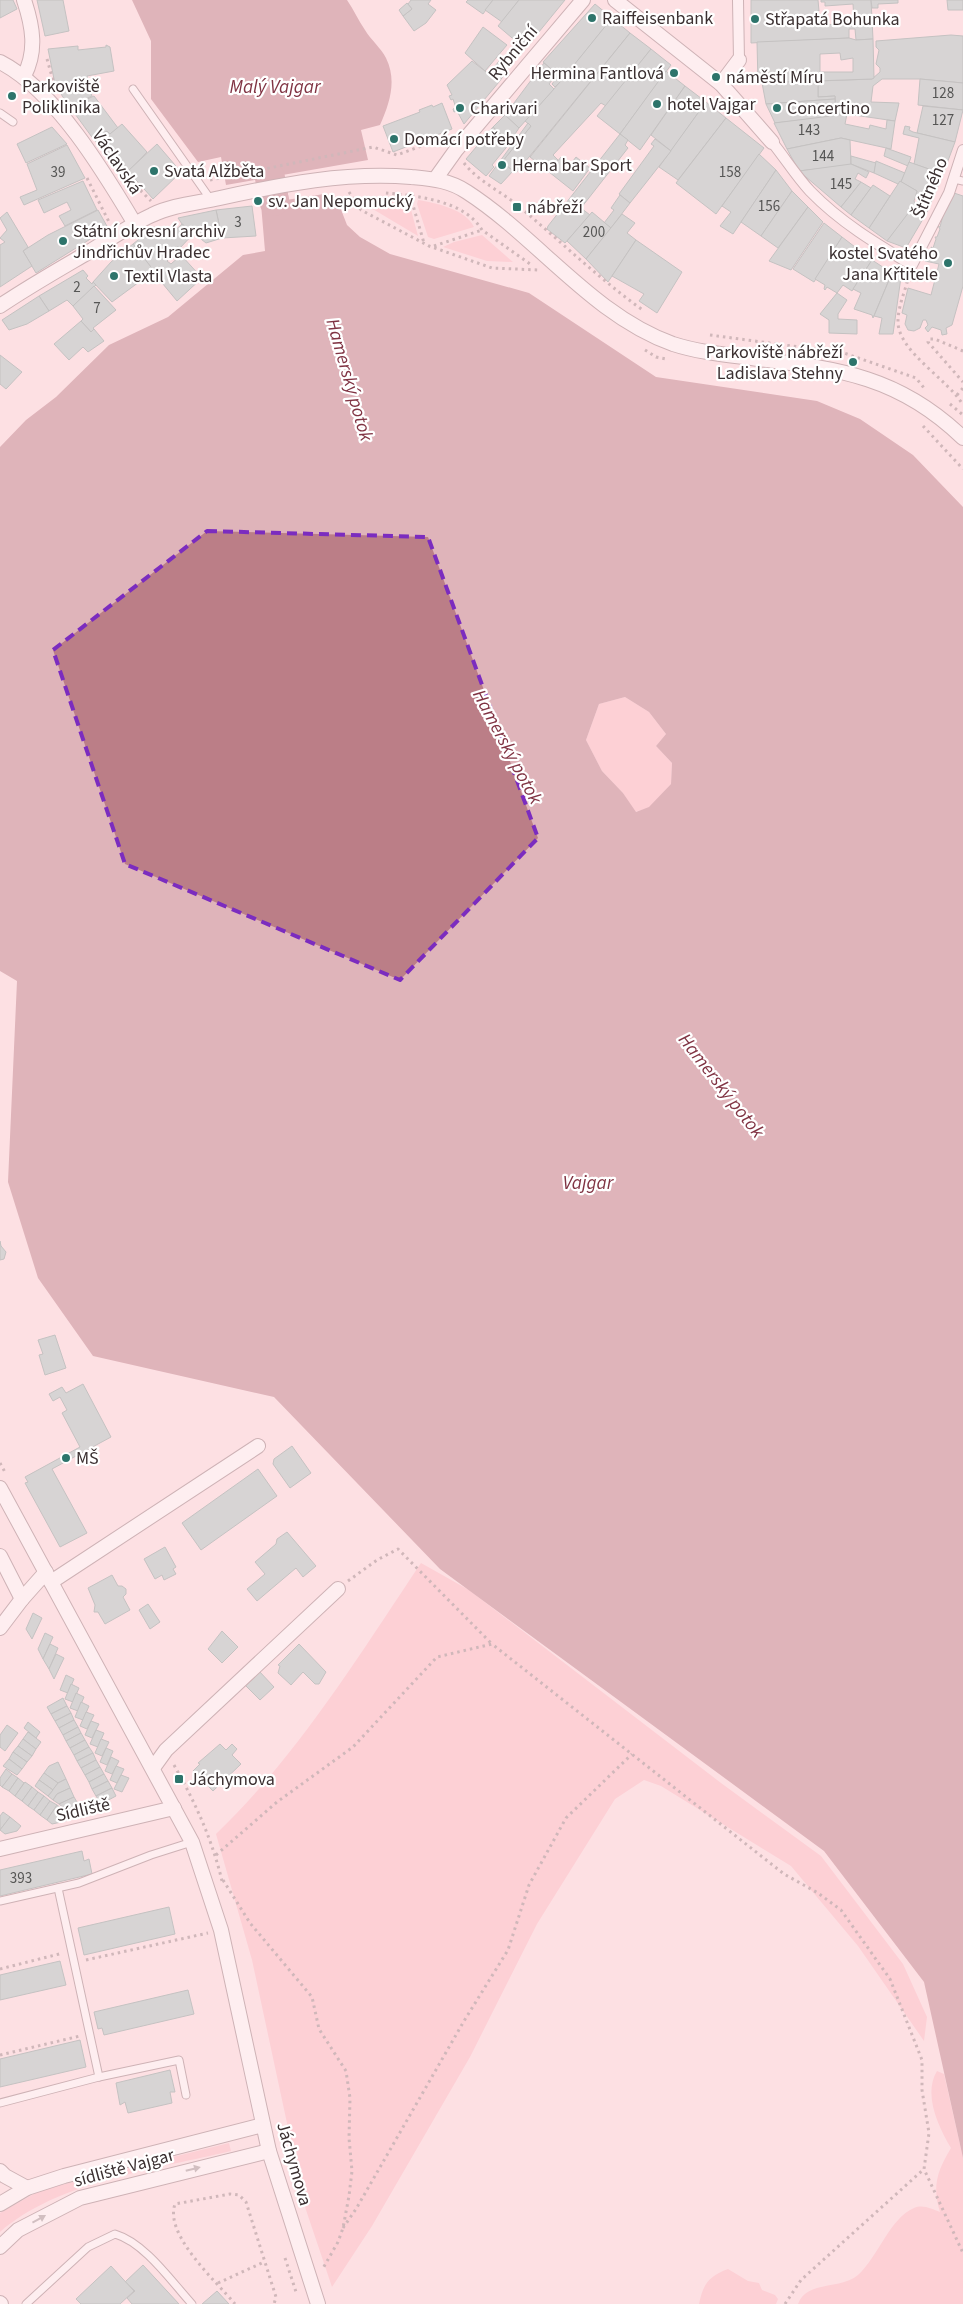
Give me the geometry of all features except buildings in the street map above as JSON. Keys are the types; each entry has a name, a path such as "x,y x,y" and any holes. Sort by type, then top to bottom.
{"street":[{"path":"24,0 30,19 33,44 30,64 24,76"},
{"name":"Rybniční","path":"436,178 456,150 583,0"},
{"path":"615,0 721,84 772,142 810,190 840,219 876,245 912,265"},
{"path":"721,84 739,60 738,0"},
{"name":"Václavská","path":"0,62 24,76 55,108 81,141 135,224"},
{"name":"Štítného","path":"912,265 949,193 958,180 963,150"},
{"path":"0,306 135,224 165,210 246,192 331,177 376,174 436,178 448,181 470,194 524,235 613,312 644,332 697,352 820,366 863,377 898,390 917,401 949,424 963,438"},
{"path":"0,1628 22,1598 49,1577 258,1446"},
{"name":"Jáchymova","path":"0,1488 192,1842 221,1930 263,2126 318,2304"},
{"path":"0,1556 22,1598"},
{"path":"153,1768 166,1750 338,1588"},
{"name":"Sídliště","path":"0,1849 174,1808"},
{"name":"sídliště Vajgar","path":"0,2204 27,2188 64,2176 263,2126"},
{"name":"sídliště Vajgar","path":"0,2247 18,2230 80,2198 270,2151"},
{"path":"0,2171 5,2176 27,2188"}],"lane":[{"path":"133,89 211,200"},
{"path":"0,113 13,122"},
{"path":"0,1901 79,1883 151,1855 192,1842"},
{"path":"58,1888 99,2077"},
{"path":"0,2103 99,2077 179,2060 186,2095"},
{"path":"26,2304 88,2247 115,2234 126,2238 138,2246 192,2304"}],"path":[{"path":"220,176 373,147 397,155 443,138 465,156 463,160 465,164 475,175 506,196 616,291 646,313"},
{"path":"348,189 361,210 424,244 492,268 538,270 482,230 469,215 451,205 410,195 424,244"},
{"path":"433,247 482,230"},
{"path":"912,265 898,320 900,333 922,364 956,394 963,405"},
{"path":"704,335 844,352 916,378 923,387 931,392"},
{"path":"963,351 935,339 929,339 928,342 963,382"},
{"path":"956,394 963,388"},
{"path":"946,402 962,412"},
{"path":"936,439 963,469"},
{"path":"338,1588 377,1560 398,1549 492,1644 784,1874 818,1893 841,1910 890,1979 922,2060 922,2090 929,2133 924,2169 963,2253"},
{"path":"166,1750 198,1809 216,1855 277,1802 353,1747 437,1657 492,1644"},
{"path":"343,2228 356,2209 464,2021 508,1950 529,1885 566,1818 632,1754"},
{"path":"222,1877 227,1889 250,1922 312,1997 320,2029 346,2070 350,2098 349,2138 352,2170 343,2228 334,2251 319,2274"},
{"path":"86,1960 209,1933"},
{"path":"0,1968 72,1951"},
{"path":"0,2054 90,2033"},
{"path":"785,2304 801,2280 924,2169"},
{"path":"235,2304 194,2257 176,2228 172,2214 176,2204 230,2194 240,2194 246,2202 276,2297 274,2304"},
{"path":"218,2283 264,2262"},
{"path":"290,2275 299,2300"}],"highlighted area":[{"path":"207,531 428,537 538,838 400,980 125,864 53,650"}],"shaded area":[{"path":"404,197 410,206 418,236 366,205 363,201 364,198"},
{"path":"418,200 457,211 470,221 474,227 434,239 428,237 417,204"},
{"path":"482,235 513,262 487,261 443,247 454,242"},
{"path":"625,697 649,712 666,734 656,746 672,763 671,784 649,808 635,812 623,793 602,771 586,740 599,704"},
{"path":"421,1563 469,1590 721,1783 821,1856 903,1964 927,2017 924,2041 858,1946 791,1866 661,1786 644,1780 615,1799 537,1924 470,2057 372,2226 332,2287 305,2207 252,1960 216,1834 274,1772 326,1704"},
{"path":"937,2071 944,2074 963,2158 963,2304 798,2304 802,2296 809,2291 851,2280 858,2275 891,2229 906,2213 914,2208 921,2207 927,2207 940,2212 936,2195 937,2179 942,2164 951,2148 937,2120 932,2100 931,2090"},
{"path":"229,2143 231,2151 110,2179 50,2200 0,2232 0,2213 39,2191"},
{"path":"728,2269 748,2281 759,2283 762,2290 775,2295 778,2299 776,2304 699,2304 708,2282 716,2275"}],"water":[{"name":"Malý Vajgar","path":"132,0 347,0 367,34 384,54 391,75 391,92 380,125 361,130 368,160 226,185 221,157 198,162 151,99 151,41"},
{"name":"Vajgar","path":"324,194 325,203 340,207 347,225 360,237 390,254 529,293 656,377 817,401 860,419 913,455 963,507 963,2158 924,1982 824,1851 440,1569 274,1397 93,1356 38,1278 8,1182 17,981 0,971 0,447 26,420 56,397 109,345 168,317 243,255 265,251 261,204","holes":["625,697 649,712 666,734 656,746 672,763 671,784 649,807 636,812 623,793 602,771 586,740 599,704"]}],"waterway":[{"name":"Hamerský potok","path":"280,170 288,206"},
{"path":"270,178 274,201"}],"place":[{"name":"Raiffeisenbank","path":"592,18"},
{"name":"Střapatá Bohunka","path":"755,19"},
{"name":"Hermina Fantlová","path":"674,73"},
{"name":"náměstí Míru","path":"716,77"},
{"name":"Parkoviště Poliklinika","path":"12,96"},
{"name":"hotel Vajgar","path":"657,104"},
{"name":"Charivari","path":"460,108"},
{"name":"Concertino","path":"777,108"},
{"name":"Domácí potřeby","path":"394,139"},
{"name":"Herna bar Sport","path":"502,165"},
{"name":"Svatá Alžběta","path":"154,171"},
{"name":"sv. Jan Nepomucký","path":"258,201"},
{"name":"nábřeží","path":"517,207"},
{"name":"Státní okresní archiv Jindřichův Hradec","path":"63,241"},
{"name":"kostel Svatého Jana Křtitele","path":"948,263"},
{"name":"Textil Vlasta","path":"114,276"},
{"name":"Parkoviště nábřeží Ladislava Stehny","path":"853,362"},
{"name":"MŠ","path":"66,1458"},
{"name":"Jáchymova","path":"179,1779"}]}
